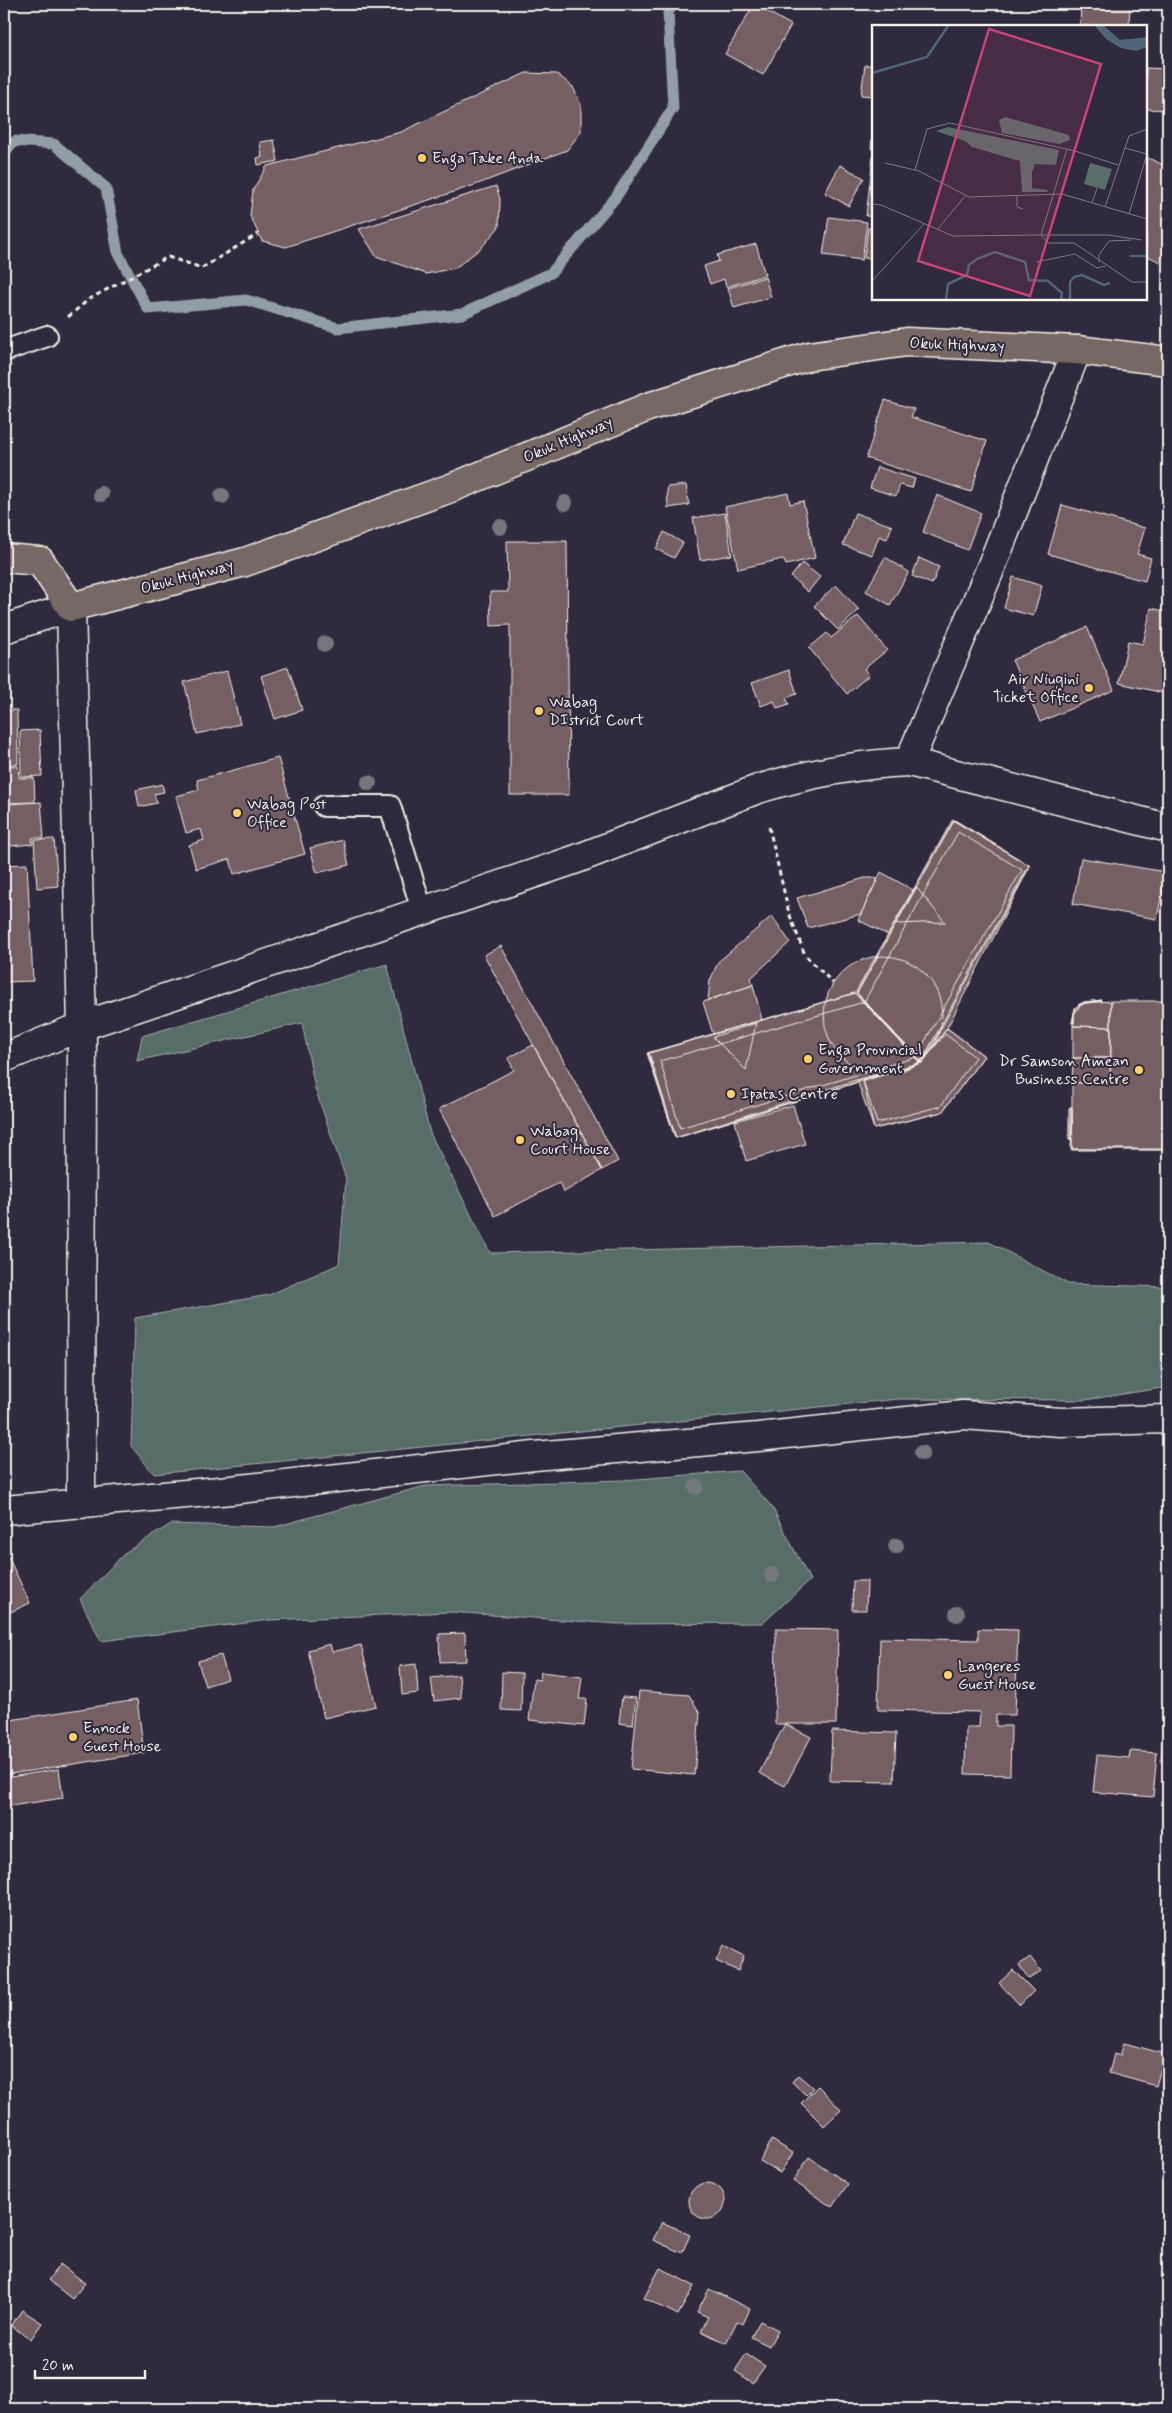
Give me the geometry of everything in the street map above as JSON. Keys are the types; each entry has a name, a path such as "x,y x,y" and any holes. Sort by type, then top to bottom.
{"main road":[{"name":"Okuk Highway","path":"71,607 245,562 450,488 648,406 809,356 907,342 1077,350 1168,361"},
{"path":"4,558 40,561 71,607"}],"street":[{"path":"909,762 992,565 1077,350"},
{"path":"4,629 71,607 82,1026 81,1504"},
{"path":"4,1058 82,1026 574,860 773,785 870,764 909,762 1168,828"},
{"path":"4,1510 241,1489 534,1456 758,1437 963,1415 1061,1422 1168,1419"}],"lane":[{"path":"4,351 48,336"},
{"path":"324,806 390,806 422,910"}],"path":[{"path":"48,336 89,299 168,258 202,268 258,234"},
{"path":"769,827 789,913 805,955 833,983"}],"green space":[{"path":"387,964 430,1133 490,1253 989,1242 1068,1284 1168,1287 1168,1387 1085,1400 899,1399 154,1474 131,1446 135,1318 269,1295 339,1264 346,1179 315,1088 302,1023 137,1061 142,1036"},
{"path":"740,1471 772,1507 810,1580 763,1623 617,1624 450,1612 270,1620 101,1641 80,1599 126,1552 171,1524 274,1527 425,1486 624,1480"}],"building":[{"path":"754,4 791,25 763,75 725,54"},
{"path":"1081,4 1130,4 1129,25 1080,25"},
{"path":"865,65 872,65 872,96 861,95"},
{"path":"1147,68 1168,69 1168,110 1147,109"},
{"name":"Enga Take Anda","path":"526,73 557,74 573,87 581,105 581,132 567,150 475,185 286,247 262,241 250,216 253,190 267,166 401,132"},
{"path":"274,140 278,161 258,165 257,158 262,157 260,142"},
{"path":"1147,157 1168,167 1168,243 1160,262 1147,256"},
{"path":"840,165 864,178 849,206 825,193"},
{"path":"872,165 872,217 866,216"},
{"name":"Enga Take Anda","path":"496,186 500,199 499,227 481,248 455,268 426,274 376,256 359,229"},
{"path":"829,217 867,222 862,260 823,255"},
{"path":"868,228 872,228 872,259 864,258"},
{"path":"756,244 765,275 726,287 724,279 710,284 704,266 719,261 717,255"},
{"path":"765,277 771,297 734,308 728,288"},
{"path":"885,400 914,409 911,417 987,441 971,492 866,458"},
{"path":"877,467 915,479 912,488 900,485 896,496 870,488"},
{"path":"686,485 689,505 668,508 667,487"},
{"path":"788,493 790,504 803,501 815,558 786,565 783,559 738,569 725,507"},
{"path":"937,495 981,513 967,550 923,532"},
{"path":"1062,505 1145,528 1137,554 1151,558 1145,581 1048,554"},
{"path":"725,513 732,555 700,560 693,518"},
{"path":"855,513 892,526 887,539 879,536 872,555 843,545"},
{"path":"664,532 683,543 674,558 656,549"},
{"name":"Wabag DIstrict Court","path":"507,541 567,541 569,795 510,795 510,625 491,626 490,592 508,592"},
{"path":"885,557 909,572 890,605 866,591"},
{"path":"919,558 939,567 932,584 912,576"},
{"path":"802,563 820,577 808,592 791,577"},
{"path":"1013,577 1042,586 1033,616 1004,608"},
{"path":"836,585 859,610 838,630 814,606"},
{"path":"1151,608 1168,612 1168,694 1119,683 1128,641 1143,644"},
{"path":"858,616 887,650 864,669 869,675 847,694 809,648 827,633 831,638"},
{"path":"1087,627 1114,690 1040,722 1012,660"},
{"path":"288,667 302,710 275,719 261,676"},
{"path":"789,670 797,694 786,698 789,704 777,708 774,701 761,706 752,683"},
{"path":"227,671 240,724 197,734 184,682"},
{"path":"4,710 17,710 18,764 4,765"},
{"path":"40,730 42,776 21,777 20,731"},
{"name":"Wabag Post Office","path":"278,758 305,854 234,874 230,859 196,869 189,845 204,840 201,829 186,833 176,796 199,790 197,780"},
{"path":"4,766 18,766 19,778 34,778 35,802 4,803"},
{"path":"162,784 164,792 154,794 157,803 139,807 136,790"},
{"path":"41,802 44,838 32,838 33,844 10,846 7,804"},
{"path":"953,819 1029,865 921,1062 856,992"},
{"path":"954,820 1030,866 947,1028 922,1063 857,993"},
{"path":"954,821 1030,866 922,1063 857,993"},
{"path":"958,832 1022,870 916,1057 864,1002"},
{"path":"54,839 58,886 37,888 34,840"},
{"path":"343,840 349,865 317,873 310,848"},
{"path":"1081,858 1166,872 1157,919 1073,904"},
{"path":"27,864 33,981 4,982 4,865"},
{"path":"881,872 913,890 888,935 858,920"},
{"path":"865,878 878,878 861,914 808,928 797,898"},
{"path":"916,887 945,922 896,924"},
{"path":"772,916 790,942 751,978 753,985 708,1000 710,981 718,962"},
{"path":"501,946 618,1161 602,1170 484,955"},
{"path":"883,956 905,961 925,973 937,993 942,1015 937,1037 925,1057 905,1069 883,1074 861,1069 841,1057 829,1037 824,1015 829,993 841,973 861,961"},
{"path":"753,985 762,1020 713,1034 703,1002"},
{"name":"Ipatas Centre","path":"855,993 920,1063 856,1080 675,1138 647,1053"},
{"name":"Ipatas Centre","path":"855,993 921,1063 676,1138 649,1053"},
{"name":"Ipatas Centre","path":"855,993 921,1062 676,1138 648,1053"},
{"path":"1102,1000 1079,1006 1074,1014 1074,1023 1072,1023 1075,1008 1078,1005 1085,1002"},
{"path":"1102,1000 1079,1006 1074,1014 1074,1023 1072,1023 1075,1008 1078,1005 1084,1002"},
{"name":"Dr Samson Amean Business Centre","path":"1111,1001 1168,1001 1168,1149 1072,1149 1072,1083 1110,1082"},
{"path":"1111,1001 1111,1027 1073,1026 1074,1014 1079,1006 1085,1003"},
{"name":"Ipatas Centre","path":"864,1002 916,1057 680,1128 660,1061"},
{"path":"756,1023 746,1070 713,1037"},
{"path":"1073,1026 1111,1027 1111,1058 1073,1058"},
{"path":"947,1028 984,1056 942,1112 874,1129 857,1080 922,1063"},
{"path":"947,1028 984,1056 942,1112 874,1129 863,1081 923,1062"},
{"path":"945,1034 975,1057 941,1106 877,1123 863,1081 922,1063"},
{"name":"Wabag Court House","path":"533,1045 602,1170 564,1192 559,1183 495,1216 439,1109 514,1070 508,1058"},
{"path":"1073,1058 1111,1058 1110,1082 1072,1083"},
{"path":"793,1105 805,1144 746,1161 735,1121"},
{"path":"1070,1107 1072,1107 1072,1139 1070,1139"},
{"path":"1072,1107 1072,1139 1069,1139 1069,1108"},
{"path":"1072,1119 1072,1149 1168,1150 1071,1150"},
{"path":"4,1548 30,1603 4,1615"},
{"path":"853,1581 867,1581 866,1610 852,1610"},
{"path":"776,1629 838,1630 836,1724 775,1724"},
{"name":"Langeres Guest House","path":"978,1629 1018,1630 1015,1715 996,1715 996,1726 1011,1726 1010,1775 965,1774 966,1727 979,1727 980,1712 878,1710 880,1638 978,1640"},
{"path":"465,1633 466,1661 440,1662 439,1634"},
{"path":"330,1644 332,1652 361,1645 376,1706 324,1718 308,1650"},
{"path":"221,1655 228,1679 205,1686 198,1661"},
{"path":"416,1664 418,1693 402,1695 400,1666"},
{"path":"502,1672 522,1673 521,1711 501,1710"},
{"path":"541,1672 582,1677 579,1699 587,1699 584,1726 529,1720 534,1679 540,1680"},
{"path":"459,1675 461,1698 434,1701 431,1678"},
{"path":"639,1691 689,1695 700,1713 694,1775 631,1769"},
{"path":"622,1697 636,1698 633,1725 619,1723"},
{"name":"Ennock Guest House","path":"137,1700 144,1753 4,1775 4,1721"},
{"path":"1164,1711 1168,1711 1168,1762 1161,1762"},
{"path":"785,1724 811,1737 785,1786 759,1773"},
{"path":"832,1731 896,1733 894,1782 830,1781"},
{"path":"1130,1751 1157,1753 1153,1797 1093,1792 1097,1755 1129,1758"},
{"path":"59,1769 63,1798 4,1807 4,1778"},
{"path":"723,1946 744,1956 738,1971 716,1961"},
{"path":"1030,1957 1041,1971 1029,1979 1019,1965"},
{"path":"1013,1970 1034,1991 1020,2005 999,1983"},
{"path":"1124,2043 1165,2054 1156,2086 1109,2073 1114,2054 1120,2056"},
{"path":"798,2075 813,2088 806,2095 792,2082"},
{"path":"818,2086 841,2110 824,2126 801,2103"},
{"path":"772,2140 793,2153 780,2173 760,2161"},
{"path":"809,2157 848,2184 832,2207 793,2181"},
{"path":"707,2183 714,2184 720,2188 724,2194 724,2208 720,2214 714,2218 707,2219 700,2218 694,2214 690,2208 689,2201 690,2194 694,2188 700,2184"},
{"path":"662,2222 690,2235 682,2253 653,2240"},
{"path":"60,2264 85,2283 72,2299 48,2280"},
{"path":"660,2268 694,2286 678,2315 644,2298"},
{"path":"709,2289 750,2309 743,2324 737,2321 726,2343 701,2331 708,2317 697,2312"},
{"path":"22,2310 42,2323 31,2339 11,2326"},
{"path":"760,2321 778,2330 769,2346 751,2337"},
{"path":"746,2354 765,2366 753,2383 735,2371"}],"waterway":[{"path":"4,153 15,141 54,144 106,188 118,253 148,309 246,300 338,328 462,314 551,273 616,197 673,108 668,12 674,4"}],"place":[{"name":"Enga Take Anda","path":"422,158"},
{"name":"Air Niugini Ticket Office","path":"1089,688"},
{"name":"Wabag DIstrict Court","path":"539,711"},
{"name":"Wabag Post Office","path":"237,813"},
{"name":"Enga Provincial Government","path":"808,1059"},
{"name":"Dr Samson Amean Business Centre","path":"1139,1070"},
{"name":"Ipatas Centre","path":"731,1094"},
{"name":"Wabag Court House","path":"520,1140"},
{"name":"Langeres Guest House","path":"948,1675"},
{"name":"Ennock Guest House","path":"73,1737"}]}
